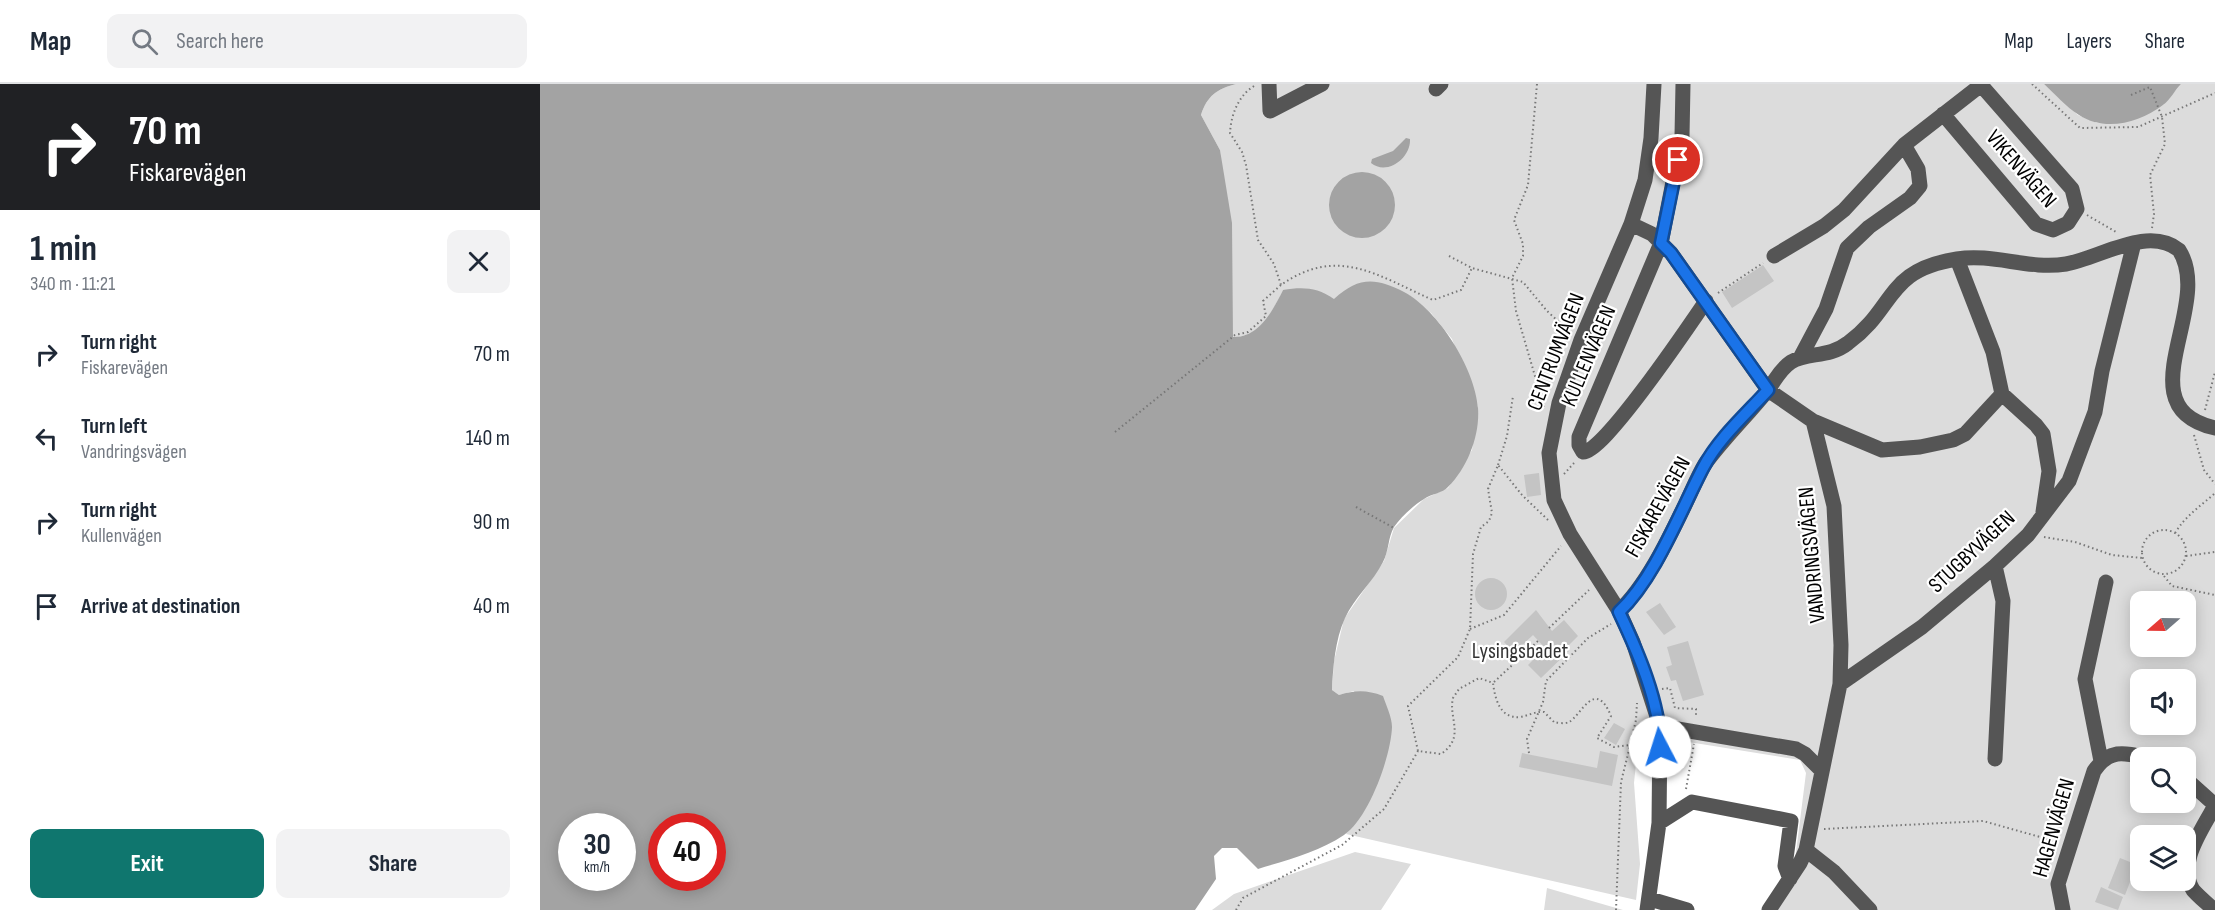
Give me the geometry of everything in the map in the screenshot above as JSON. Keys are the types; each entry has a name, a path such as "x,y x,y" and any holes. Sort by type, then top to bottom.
{"street":[{"path":"1269,84 1270,111 1322,84"},
{"name":"CENTRUMVÄGEN","path":"1649,904 1659,823 1660,726 1633,642 1619,612 1570,534 1554,500 1549,453 1554,418 1581,340 1631,225 1648,161 1654,84"},
{"name":"KULLENVÄGEN","path":"1683,84 1682,136 1661,243 1579,437 1583,452 1594,449 1617,423 1706,301"},
{"name":"VIKENVÄGEN","path":"1774,256 1824,226 1844,210 1904,145 1981,85 2072,189 2077,209 2068,223 2061,228 2045,229 2036,224 1944,114"},
{"path":"1800,358 1826,309 1847,248 1869,227 1911,198 1920,186 1918,168 1904,145"},
{"path":"1631,225 1652,234 1661,243 1706,301 1768,390 1813,421 1882,450 1920,447 1953,440 1965,434 2002,394"},
{"path":"2149,238 2176,248 2188,259 2201,282 2200,310 2179,395 2184,413 2203,424"},
{"name":"FISKAREVÄGEN","path":"1619,612 1638,590 1704,466 1732,429 1768,390 1780,371 1800,358 1818,356 1850,342 1910,274 1928,266 1975,257 2044,265 2064,264 2098,256 2149,238"},
{"name":"STUGBYVÄGEN","path":"1840,684 1922,627 1995,566 2028,535 2043,512 2069,482 2095,412 2122,283 2134,243"},
{"path":"2098,256 2112,264 2122,283"},
{"path":"1957,259 1993,352 2002,394 2036,424 2043,434 2049,471 2043,512"},
{"name":"VANDRINGSVÄGEN","path":"1769,910 1806,850 1840,684 1842,645 1834,506 1813,421"},
{"path":"1995,566 2003,602 1995,759"},
{"name":"HAGENVÄGEN","path":"2101,761 2085,678 2106,582"},
{"path":"1660,726 1796,749 1805,754 1822,771"},
{"name":"HAGENVÄGEN","path":"2062,910 2058,884 2094,771 2101,761 2118,752 2130,755"},
{"path":"2196,788 2215,805 2191,854 2187,871 2193,889 2214,910"},
{"path":"1659,823 1692,802 1791,821 1785,866 1790,879"},
{"path":"1806,850 1834,872 1870,910"},
{"path":"1649,904 1688,910"}],"path":[{"path":"1258,84 1242,98 1231,120 1230,133 1242,152 1246,165 1258,240 1274,264 1281,285"},
{"path":"1537,84 1528,185 1514,220 1523,244 1522,256 1512,278 1516,311 1545,411"},
{"path":"2032,84 2080,128 2138,127 2215,93"},
{"path":"2131,95 2149,86 2162,117 2165,144 2150,175 2154,214 2149,238"},
{"path":"2077,209 2134,243"},
{"path":"1449,256 1472,268 1522,282 1547,311 1581,340"},
{"path":"1706,301 1774,256"},
{"path":"1115,432 1233,337 1248,333 1266,316 1263,301 1300,272 1352,265 1433,300 1461,290 1472,268"},
{"path":"2215,372 2203,424 2191,425 2204,470 2215,484"},
{"path":"1236,910 1243,898 1342,845 1384,809 1418,751 1408,706 1458,657 1470,629 1473,554 1481,527 1489,521 1492,513 1488,489 1507,436 1513,396"},
{"path":"1498,465 1521,495 1549,522"},
{"path":"2175,533 2184,519 2203,500 2215,494"},
{"path":"1356,507 1394,528"},
{"path":"2164,575 2179,569 2186,556 2185,543 2175,533 2163,530 2151,534 2143,543 2142,558 2150,570 2164,575 2172,586 2215,595"},
{"path":"1470,629 1504,615 1570,534"},
{"path":"2028,535 2075,542 2112,555 2142,558"},
{"path":"2186,556 2215,552"},
{"path":"1549,628 1593,586"},
{"path":"1528,753 1527,739 1537,711 1543,702 1546,681 1599,630 1614,622 1618,630"},
{"path":"1493,683 1539,641"},
{"path":"1418,751 1441,754 1449,749 1456,726 1453,698 1469,681 1479,678 1493,683"},
{"path":"1660,680 1663,690 1670,688 1675,708 1696,708 1695,731 1683,806"},
{"path":"1493,683 1496,703 1500,709 1519,717 1537,711 1544,712 1554,722 1565,723 1571,721 1585,703 1597,700 1608,707 1611,716 1597,738 1614,747 1630,745"},
{"path":"1616,910 1621,782 1636,720 1637,698"},
{"path":"1809,831 1855,825 1983,821 2069,846"}],"green space":[{"name":"Lysingsbadet","path":"1236,84 2044,84 2078,115 2097,123 2163,105 2181,84 2215,84 2215,910 1763,910 1795,860 1806,773 1800,760 1639,734 1634,783 1640,864 1636,900 1346,834 1358,817 1354,691 1339,695 1332,690 1334,661 1344,619 1384,561 1394,528 1424,499 1448,488 1472,450 1478,407 1452,339 1431,313 1409,295 1334,299 1283,290 1270,314 1258,328 1242,336 1233,337 1220,150 1201,115 1210,98 1218,91"},
{"path":"1355,852 1411,864 1381,910 1212,910 1234,894"},
{"path":"1547,888 1623,910 1544,910"}],"shaded area":[{"path":"540,84 1236,84 1214,94 1206,103 1201,115 1220,150 1232,223 1233,337 1242,336 1258,328 1270,314 1283,290 1309,289 1322,292 1334,299 1351,287 1367,282 1384,284 1404,292 1417,301 1442,326 1462,358 1475,392 1478,418 1475,440 1467,460 1446,489 1420,502 1394,527 1383,562 1345,618 1334,663 1332,690 1339,695 1361,691 1383,696 1390,715 1391,739 1377,786 1353,827 1324,846 1302,855 1258,869 1237,848 1222,848 1214,856 1216,879 1195,910 540,910"},
{"path":"2044,84 2181,84 2166,103 2154,111 2133,121 2111,124 2089,120 2079,115"},
{"path":"1406,138 1410,139 1407,153 1397,163 1384,167 1371,163 1372,159 1393,151"},
{"path":"1355,172 1369,172 1381,177 1390,186 1395,205 1393,218 1386,229 1369,238 1355,238 1343,233 1334,224 1329,212 1329,198 1334,186 1343,177"}],"building":[{"path":"1763,265 1774,281 1732,308 1722,292"},
{"path":"1539,473 1541,495 1527,497 1524,475"},
{"path":"1491,578 1502,583 1507,594 1502,605 1491,610 1480,605 1475,594 1480,583"},
{"path":"1660,603 1676,627 1664,635 1646,612"},
{"path":"1536,610 1552,631 1564,620 1578,636 1566,648 1569,651 1541,678 1528,665 1545,648 1533,635 1514,653 1504,642"},
{"path":"1688,641 1704,695 1683,701 1676,680 1671,681 1666,667 1672,665 1667,647"},
{"path":"1614,723 1625,729 1616,745 1604,738"},
{"path":"1600,751 1618,755 1612,786 1519,767 1522,753 1597,768"},
{"path":"2120,858 2130,862 2130,882 2125,895 2108,888"},
{"path":"2101,887 2123,897 2118,910 2095,902"}],"route":[{"path":"1660,747 1660,726 1633,642 1619,612 1638,590 1704,466 1732,429 1768,390 1671,253 1661,243 1678,160"}]}
